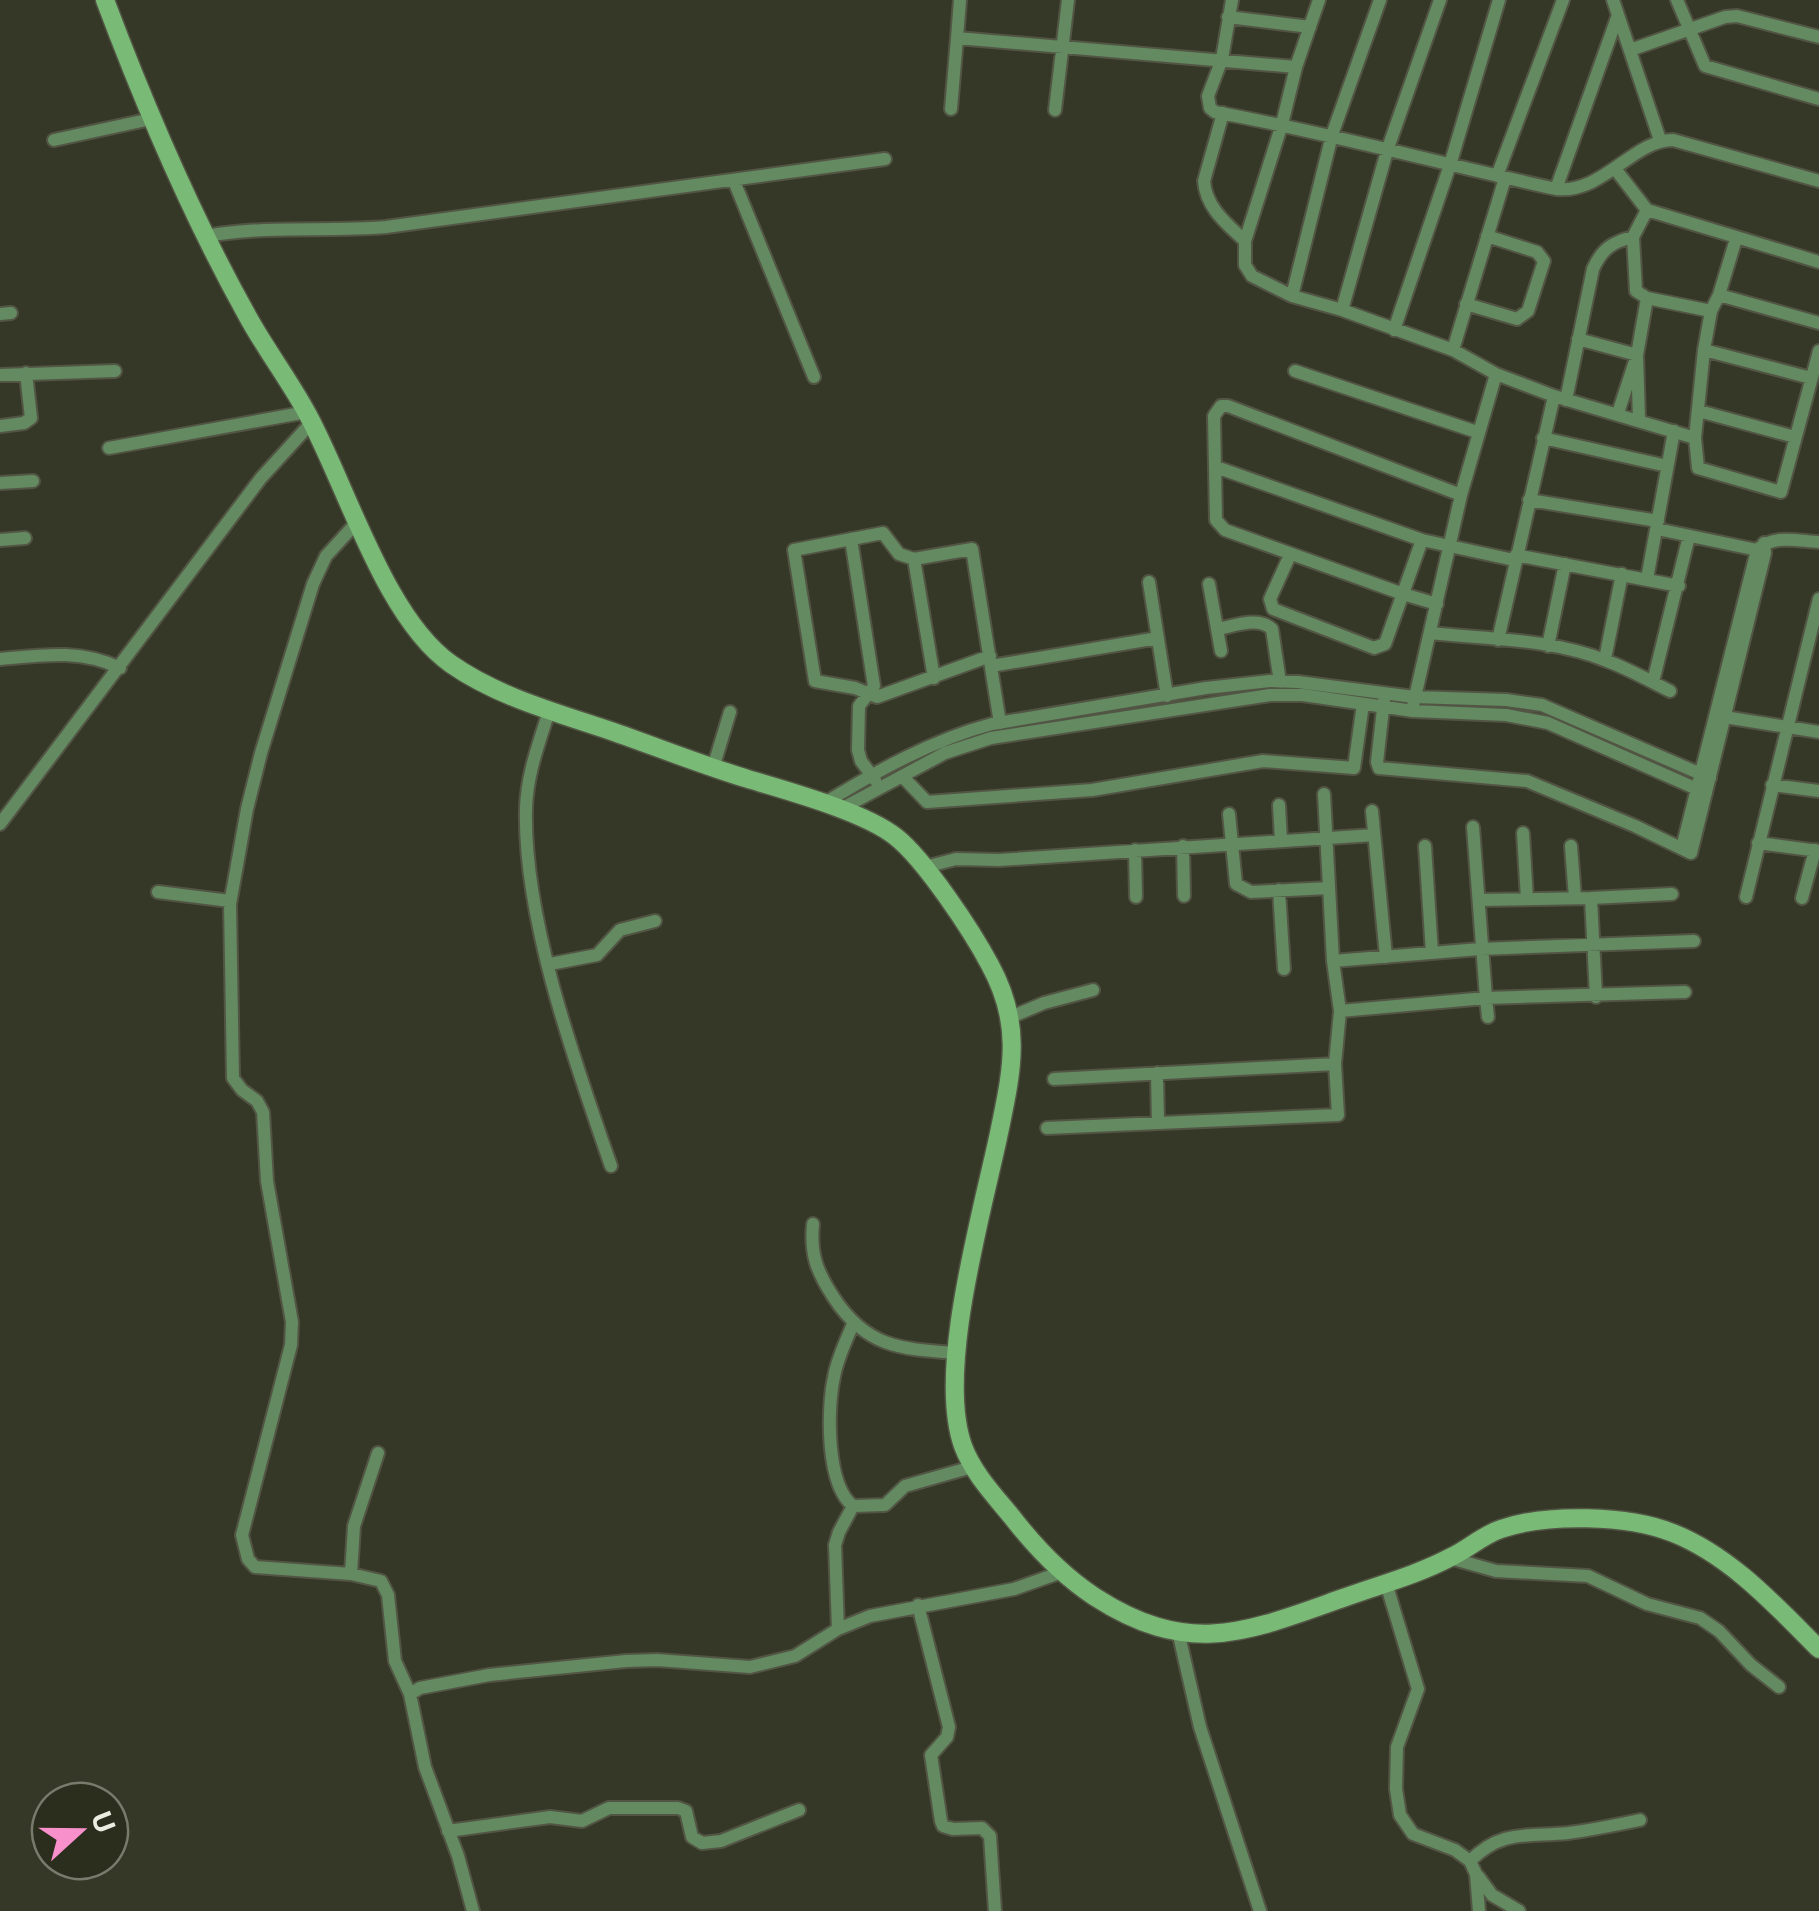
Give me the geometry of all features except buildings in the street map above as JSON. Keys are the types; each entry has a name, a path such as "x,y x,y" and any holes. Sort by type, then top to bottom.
{"street":[{"path":"105,0 178,183 214,235 248,317 309,417 406,614 434,650 454,667 549,711 714,764 892,833 931,865 1017,1014 1010,1082 967,1285 957,1353 954,1412 972,1466 1062,1572 1099,1600 1140,1620 1204,1636 1244,1632 1386,1583 1456,1554 1509,1526 1578,1519 1642,1524 1678,1534 1719,1557 1819,1649"},
{"path":"950,109 960,0"},
{"path":"1054,110 1068,0"},
{"path":"1232,0 1222,59 1208,104 1214,112 1332,135 1556,189 1569,190 1616,170 1660,140 1673,140 1819,181"},
{"path":"1319,0 1245,241 1246,265 1252,276 1292,296 1453,350 1496,374 1560,398 1695,438"},
{"path":"1292,296 1332,135 1380,0"},
{"path":"1342,310 1386,151 1440,0"},
{"path":"1394,330 1450,165 1499,0"},
{"path":"1453,350 1501,177 1563,0"},
{"path":"1613,0 1660,140"},
{"path":"1677,0 1705,66 1818,96"},
{"path":"1556,189 1618,15"},
{"path":"1630,50 1738,16 1819,37"},
{"path":"1228,17 1310,27"},
{"path":"957,38 1296,67"},
{"path":"1223,113 1204,181 1205,190 1220,218 1245,241"},
{"path":"54,140 151,119"},
{"path":"214,235 286,227 334,231 386,227 886,159"},
{"path":"1616,170 1647,210 1819,262"},
{"path":"734,182 814,376"},
{"path":"1647,210 1633,237 1636,291 1647,298 1711,311"},
{"path":"1466,304 1517,319 1522,317 1528,311 1544,261 1536,252 1487,236"},
{"path":"1498,640 1543,438 1578,339 1593,269 1600,253 1610,245 1633,237"},
{"path":"1736,239 1720,295 1711,311 1704,350 1695,438 1696,464 1701,471 1781,492 1819,350"},
{"path":"1720,295 1819,323"},
{"path":"1618,413 1637,355 1647,298"},
{"path":"1578,339 1637,355"},
{"path":"1704,350 1811,378"},
{"path":"1637,355 1640,419"},
{"path":"0,375 115,371"},
{"path":"1295,371 1478,432"},
{"path":"0,426 24,423 31,418 26,372"},
{"path":"1414,704 1461,495 1496,374"},
{"path":"1437,604 1219,526 1214,416 1221,406 1228,406 1461,495"},
{"path":"1699,411 1795,437"},
{"path":"109,448 309,417"},
{"path":"2,818 309,417"},
{"path":"1647,579 1674,431"},
{"path":"1543,438 1667,466"},
{"path":"1216,467 1422,540 1679,586"},
{"path":"0,483 33,481"},
{"path":"1529,500 1762,548 1776,540 1819,542"},
{"path":"358,520 326,556 313,584 261,752 230,900 233,1078 258,1101 263,1112 266,1181 292,1322 290,1344 242,1535 248,1559 255,1567 350,1574 377,1578 386,1586 395,1661 410,1694 425,1767 474,1911"},
{"path":"1000,723 990,661 972,548 914,559 900,554 884,533 794,550 816,681 854,688 877,698 990,661 1158,638"},
{"path":"1654,682 1689,536"},
{"path":"0,540 25,538"},
{"path":"851,539 874,686 859,706 858,750 876,782"},
{"path":"1290,554 1270,599 1273,609 1374,648 1385,644 1422,540"},
{"path":"1384,700 1376,762 1380,768 1527,781 1691,853 1703,783 1762,548"},
{"path":"914,559 934,678"},
{"path":"1548,646 1565,564"},
{"path":"1605,660 1622,574"},
{"path":"1149,582 1168,696"},
{"path":"1209,584 1221,651"},
{"path":"1746,897 1818,606"},
{"path":"1217,629 1259,621 1269,624 1280,682"},
{"path":"1430,634 1548,646 1605,660 1670,691"},
{"path":"0,659 73,654 120,668"},
{"path":"1804,666 1819,668"},
{"path":"831,807 932,744 960,733 1240,684 1280,682 1414,704 1506,700 1542,706 1703,783"},
{"path":"876,782 902,776 945,753 991,738 1245,698 1303,695 1364,704 1384,700"},
{"path":"902,776 927,802 1092,790 1263,761 1354,768 1364,704"},
{"path":"549,711 531,769 526,806 530,867 570,1040 611,1166"},
{"path":"714,764 730,712"},
{"path":"1719,717 1819,732"},
{"path":"1772,785 1819,790"},
{"path":"1047,1128 1338,1115 1335,1064 1340,1011 1333,961 1324,794"},
{"path":"1279,805 1281,840"},
{"path":"1372,811 1386,957"},
{"path":"1230,814 1236,884 1241,890 1329,888"},
{"path":"1473,827 1488,1017"},
{"path":"1523,833 1527,899"},
{"path":"931,865 956,859 1374,835"},
{"path":"1758,843 1817,851 1802,898"},
{"path":"1183,846 1184,896"},
{"path":"1425,846 1432,953"},
{"path":"1572,846 1596,946 1596,997"},
{"path":"1135,850 1136,897"},
{"path":"1279,890 1284,969"},
{"path":"158,892 230,900"},
{"path":"1479,900 1672,894"},
{"path":"550,964 596,956 620,930 655,921"},
{"path":"1333,961 1480,948 1694,941"},
{"path":"1017,1014 1093,990"},
{"path":"1340,1011 1486,998 1685,992"},
{"path":"1054,1079 1335,1064"},
{"path":"1156,1074 1158,1123"},
{"path":"813,1224 814,1264 853,1324 888,1344 957,1353"},
{"path":"852,1506 835,1482 831,1397 834,1373 853,1324"},
{"path":"350,1574 356,1515 378,1453"},
{"path":"852,1506 885,1505 904,1486 972,1466"},
{"path":"838,1629 835,1545 852,1506"},
{"path":"1456,1554 1496,1571 1588,1576 1647,1604 1700,1618 1720,1631 1751,1665 1779,1686"},
{"path":"410,1694 431,1684 594,1664 657,1660 750,1667 795,1656 838,1629 870,1616 1014,1590 1062,1572"},
{"path":"1386,1583 1418,1690 1396,1746 1400,1815 1413,1834 1464,1854 1492,1895 1520,1911"},
{"path":"918,1606 949,1726 946,1737 931,1754 941,1821 943,1826 954,1829 982,1828 990,1836 995,1911"},
{"path":"1178,1631 1200,1727 1260,1911"},
{"path":"448,1831 550,1816 582,1821 609,1808 678,1808 686,1812 692,1838 712,1844 798,1810"},
{"path":"1470,1860 1493,1842 1514,1836 1565,1833 1640,1820"},
{"path":"1476,1874 1479,1911"}]}
